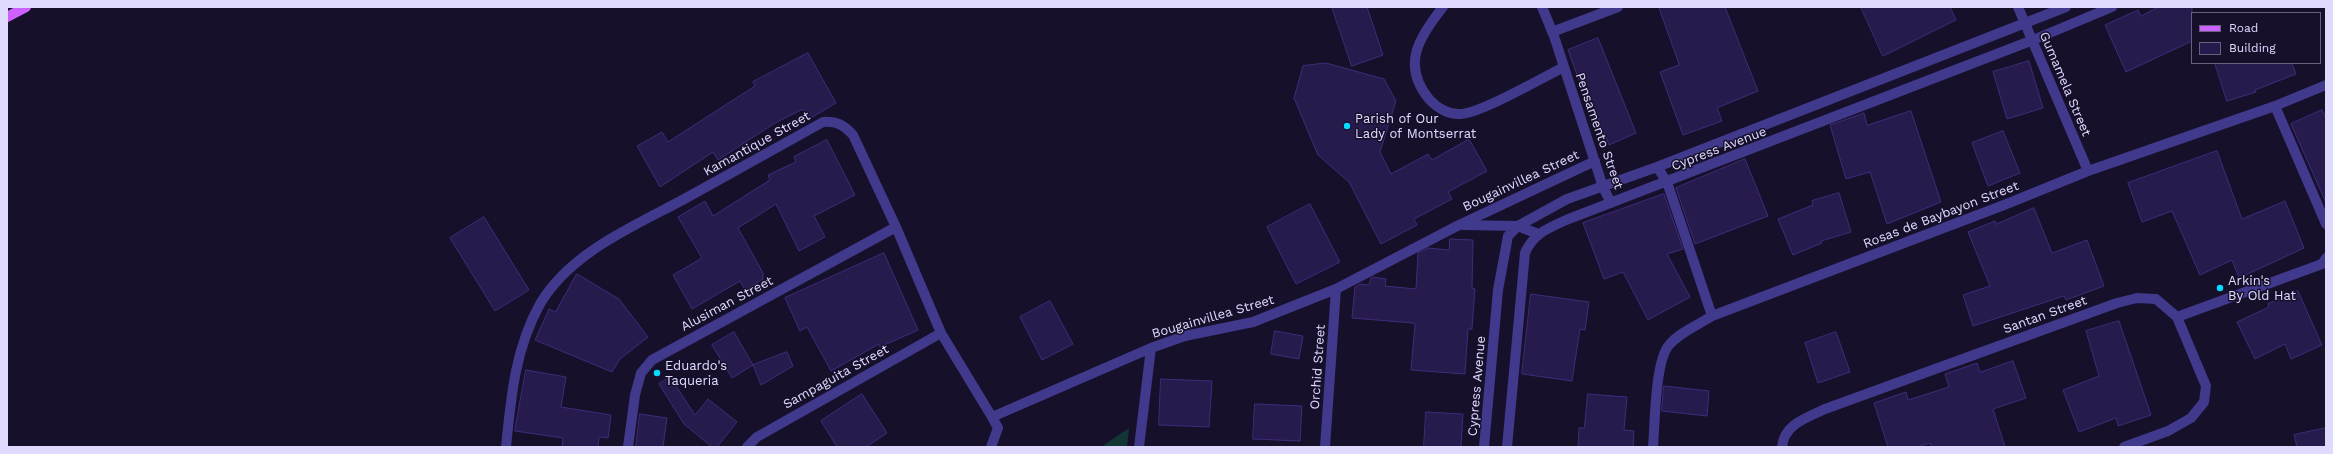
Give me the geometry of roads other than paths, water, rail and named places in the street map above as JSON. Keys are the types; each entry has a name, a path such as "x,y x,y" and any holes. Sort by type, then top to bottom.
{"main road":[{"path":"7,17 26,7"}],"street":[{"name":"Pensamento Street","path":"1443,7 1428,25 1420,40 1415,54 1414,67 1422,90 1433,104 1446,112 1461,114 1478,109 1564,67"},
{"name":"Pensamento Street","path":"1542,7 1564,67 1603,187 1610,203"},
{"path":"1552,32 1618,7"},
{"name":"Gumamela Street","path":"2018,7 2088,170"},
{"name":"Cypress Avenue","path":"1484,447 1498,290 1508,236 1518,226 1567,199 1656,167 2026,24 2066,7"},
{"name":"Cypress Avenue","path":"1507,447 1525,252 1530,242 1538,234 1566,220 2033,40 2112,7"},
{"name":"Rosas de Baybayon Street","path":"1653,447 1660,359 1668,346 1677,337 1712,316 2004,205 2088,170 2275,106 2326,85"},
{"path":"2275,106 2326,224"},
{"name":"Kamantique Street","path":"506,447 514,373 521,346 540,304 557,281 600,245 823,122 833,121 844,126 853,136 896,228 941,333 992,417"},
{"name":"Bougainvillea Street","path":"992,417 1151,348 1192,335 1253,322 1336,289 1459,225 1595,161"},
{"path":"1656,167 1667,182 1712,316"},
{"name":"Bougainvillea Street","path":"1459,225 1518,226"},
{"path":"1518,226 1538,234"},
{"name":"Alusiman Street","path":"628,447 634,395 641,373 652,360 896,228"},
{"path":"2124,447 2168,431 2191,418 2204,402 2206,386 2177,317 2322,264 2326,258"},
{"name":"Orchid Street","path":"1325,447 1336,289"},
{"name":"Santan Street","path":"1782,447 1783,438 1788,429 1825,409 2117,303 2137,298 2156,299 2177,317"},
{"name":"Sampaguita Street","path":"747,447 757,437 941,333"},
{"path":"1139,447 1151,348"},
{"path":"991,447 998,428 992,417"}],"place":[{"name":"Parish of Our Lady of Montserrat","path":"1347,126"},
{"name":"Arkin's By Old Hat","path":"2220,288"},
{"name":"Eduardo's Taqueria","path":"657,373"}]}
